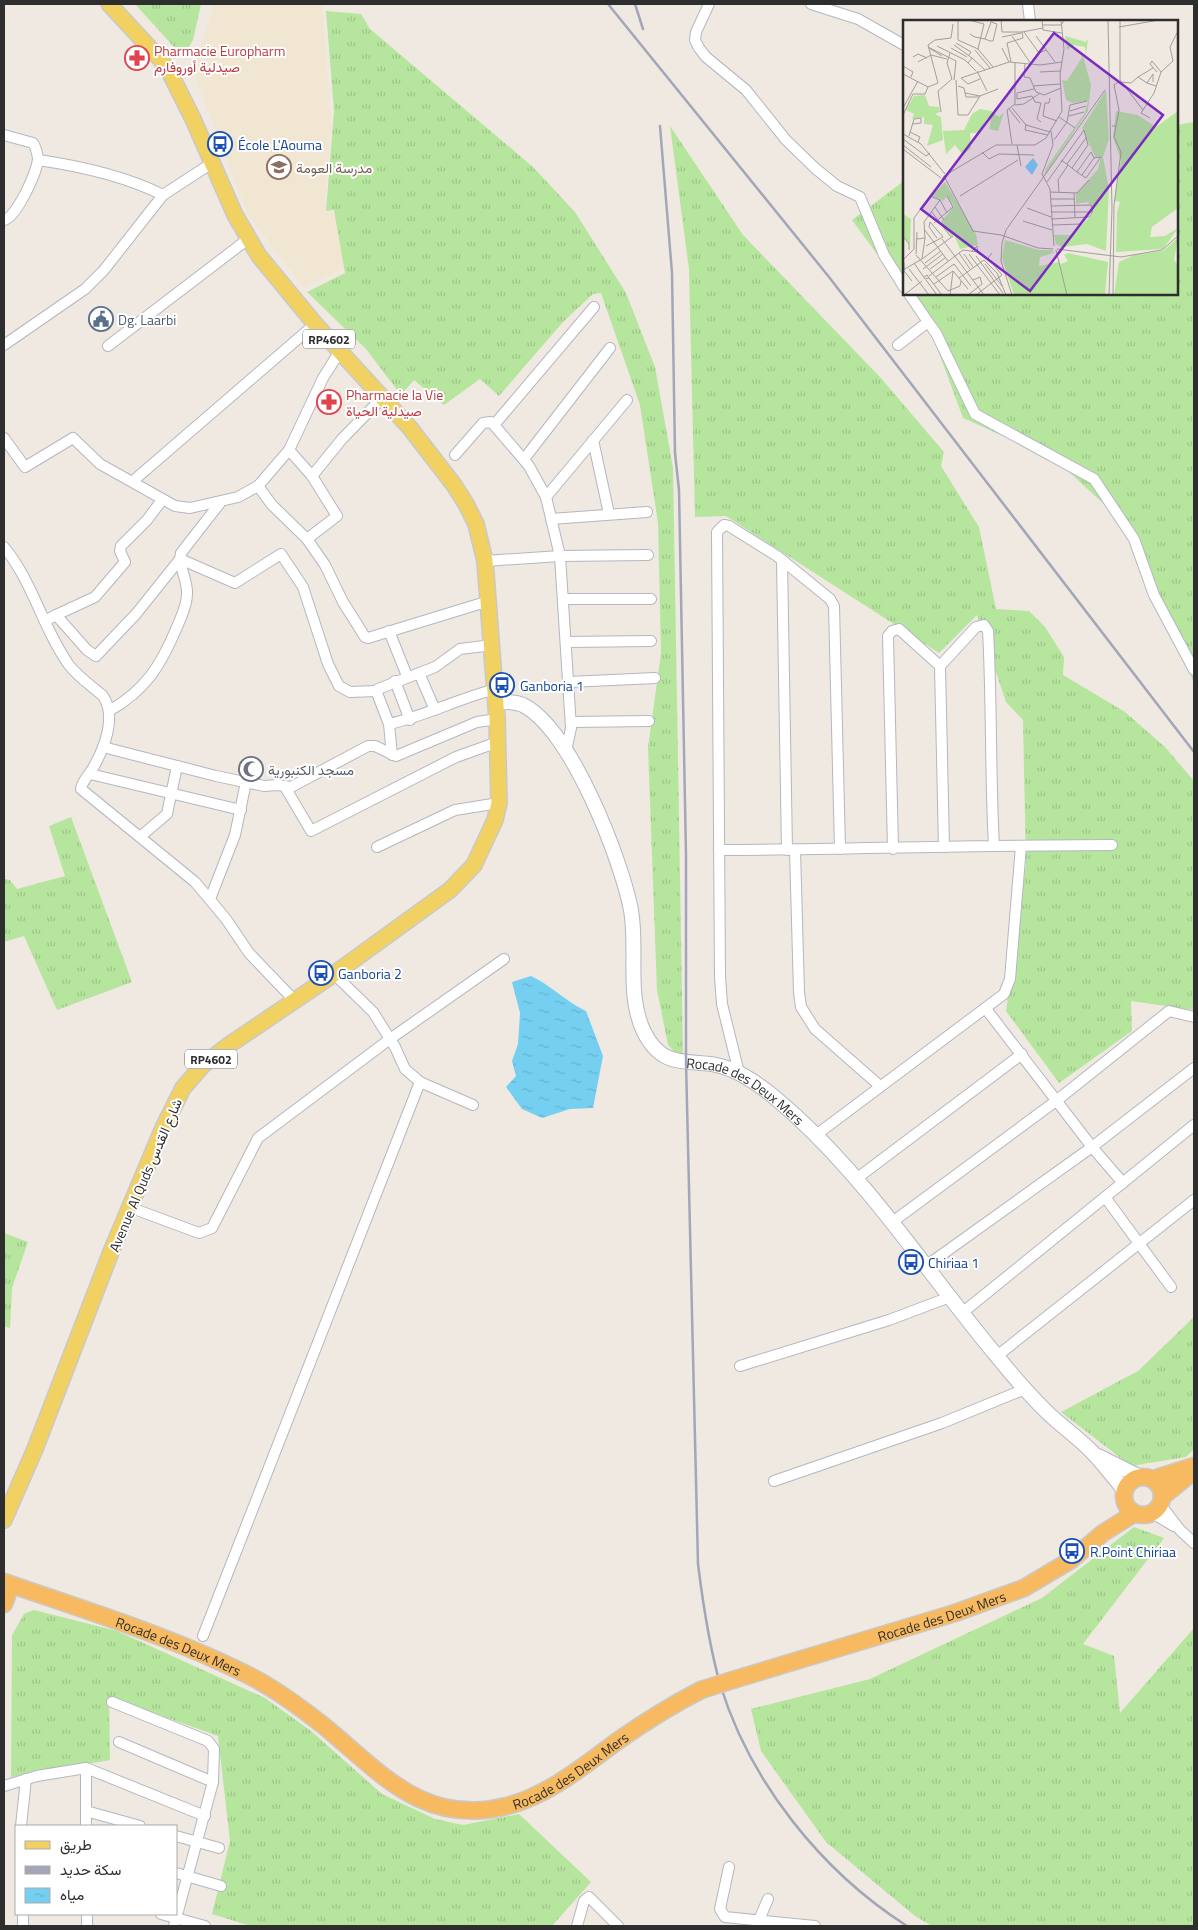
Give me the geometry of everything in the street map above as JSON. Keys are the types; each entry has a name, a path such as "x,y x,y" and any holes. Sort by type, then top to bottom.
{"highway":[{"path":"1194,1466 1130,1482 1125,1495 1130,1510 1146,1515 1194,1471"},
{"path":"1146,1478 1160,1487 1158,1505"},
{"name":"Rocade des Deux Mers","path":"1103,1533 1125,1495"},
{"name":"Rocade des Deux Mers","path":"5,1592 48,1598 115,1618 249,1676 289,1699 397,1788 440,1806 461,1811 505,1806 526,1800 568,1776 656,1714 700,1690 955,1612 1024,1588 1071,1560 1103,1533 1135,1513"}],"main road":[{"name":"Avenue Al Quds شارع القدس","path":"4,1520 28,1465 129,1208 163,1128 188,1082 203,1065 229,1045 334,974 438,900 474,865 495,820 499,803 497,718 490,601 485,561 476,524 462,498 434,458 383,397 315,324 267,268 248,239 171,75 155,53 109,4"},
{"name":"Rocade des Deux Mers","path":"496,696 530,710 550,728 566,751 595,806 626,892 633,926 638,1019 645,1034 668,1059 713,1064 739,1073 762,1087 816,1135 892,1222 962,1313 1025,1389 1093,1453 1125,1495"},
{"name":"Rocade des Deux Mers","path":"1093,1453 1146,1478"}],"street":[{"path":"709,4 696,32 699,48 706,58 746,90 786,140 816,169 837,186 860,197 884,255 903,285"},
{"path":"811,4 858,19 903,44"},
{"path":"1028,4 1030,20"},
{"path":"4,135 32,143 38,160 28,188 10,218 4,220"},
{"path":"38,160 139,183 163,195"},
{"path":"4,343 75,297 94,281 163,195 212,162"},
{"path":"108,346 248,239"},
{"path":"910,295 936,332 975,414 1094,479 1134,538 1154,595 1194,670"},
{"path":"494,425 594,307"},
{"path":"898,345 928,322"},
{"path":"133,481 315,324"},
{"path":"524,459 610,348"},
{"path":"4,438 18,460 27,467 74,438 100,464 133,481 162,500 181,508 220,503 238,498 258,486 289,450 323,378 340,351"},
{"path":"312,476 342,439 383,397"},
{"path":"546,497 626,400"},
{"path":"455,455 484,423 490,422 524,459 546,497 560,556 564,599 571,722 570,738 566,751"},
{"path":"593,440 609,514"},
{"path":"289,450 312,476 337,516 307,540"},
{"path":"258,486 272,505 307,540 325,565 343,602 364,636 368,638 490,601"},
{"path":"45,621 98,594 125,562 120,551 121,546 147,520 162,500"},
{"path":"56,615 87,650 96,656 136,614 220,503"},
{"path":"551,519 647,512"},
{"path":"739,1073 722,1004 717,532 721,526 729,526 782,560 830,599 834,606 840,849"},
{"path":"4,547 20,571 70,666 103,696 108,711 108,727 103,747 90,774 82,785 82,790 141,836 195,882 210,899 249,954 295,1001"},
{"path":"180,558 235,584 277,556 282,555 303,587 326,657 339,686 350,692 376,691 407,676 435,667 460,649 492,646"},
{"path":"485,561 560,556 648,555"},
{"path":"108,711 138,691 164,656 187,594 180,558"},
{"path":"782,560 791,850 798,992 801,1007 815,1029 880,1086"},
{"path":"564,599 651,599"},
{"path":"944,846 940,666 976,628 982,625 986,627 990,677 990,761 994,846"},
{"path":"893,849 888,636 892,631 900,629 940,666"},
{"path":"389,631 407,676"},
{"path":"566,642 651,641"},
{"path":"419,673 435,710"},
{"path":"569,682 655,678"},
{"path":"395,681 410,720"},
{"path":"376,691 389,724 392,755"},
{"path":"389,724 410,720 471,695 496,696"},
{"path":"103,747 246,782 285,787 294,786 371,745 392,755 401,754 478,722 497,718"},
{"path":"571,722 649,721"},
{"path":"285,787 311,831 456,757 498,742"},
{"path":"141,836 167,814 177,766"},
{"path":"90,774 241,810"},
{"path":"210,899 228,856 241,810 246,782"},
{"path":"377,847 455,810 499,803"},
{"path":"719,850 1112,845"},
{"path":"816,1135 1004,994 1010,979 1022,846"},
{"path":"129,1208 199,1233 212,1228 258,1138 390,1039 504,959"},
{"path":"334,974 373,1012 390,1039 405,1069 420,1082 473,1105"},
{"path":"986,1009 1092,1147 1123,1183"},
{"path":"892,1222 1056,1100 1169,1011 1194,1017"},
{"path":"856,1180 1022,1054"},
{"path":"926,1266 1092,1147 1194,1068"},
{"path":"203,1636 420,1082"},
{"path":"962,1313 1194,1125"},
{"path":"1105,1197 1171,1288"},
{"path":"997,1356 1194,1200"},
{"path":"740,1366 889,1320 950,1297"},
{"path":"774,1481 942,1423 1025,1389"},
{"path":"1158,1505 1194,1543"},
{"path":"112,1702 208,1741 214,1749 213,1782 178,1914"},
{"path":"119,1742 213,1782"},
{"path":"4,1786 26,1779 86,1768 205,1816"},
{"path":"86,1768 86,1825"},
{"path":"21,1825 26,1779"},
{"path":"86,1811 136,1825"},
{"path":"178,1837 219,1848"},
{"path":"729,1867 722,1914 725,1918 812,1926"},
{"path":"178,1874 221,1886"},
{"path":"577,1926 584,1901 589,1897 618,1926"},
{"path":"759,1920 768,1899"},
{"path":"163,1915 176,1922 205,1926"}],"shaded area":[{"name":"مدرسة العومة","path":"214,4 322,4 331,122 324,212 341,215 349,266 304,287 248,215 193,71"}],"green space":[{"path":"135,4 201,4 193,40 183,57"},
{"path":"326,11 361,14 370,29 533,167 575,212 626,293 655,367 673,468 683,1053 675,1052 668,1045 657,990 648,748 661,653 658,523 640,405 601,293 593,294 563,322 499,396 480,379 444,405 414,380 401,395 366,349 307,292 345,273 334,210 326,211 334,111"},
{"path":"1194,122 1194,684 1141,544 1132,530 1056,460 963,418 928,323 907,295 1178,295 1178,125"},
{"path":"670,126 743,235 880,377 944,452 941,466 979,527 996,609 1029,611 1045,627 1064,657 1063,675 1125,712 1165,747 1194,781 1194,1010 1131,1001 1132,1031 1059,1083 1006,1011 1026,865 1023,720 1006,702 977,615 939,653 726,516 695,517 689,269"},
{"path":"903,182 903,290 852,220"},
{"path":"71,817 132,982 57,1010 24,936 4,942 4,879 10,880 17,889 65,876 49,826"},
{"path":"4,1233 28,1242 12,1288 10,1328 4,1326"},
{"path":"1194,1317 1194,1449 1186,1457 1131,1466 1061,1412 1138,1371"},
{"path":"1134,1527 1164,1538 1083,1644 1114,1656 1120,1713 1194,1628 1194,1926 932,1926 915,1916 826,1842 761,1751 751,1709 870,1679 1042,1598"},
{"path":"34,1610 117,1631 265,1698 311,1731 382,1794 435,1819 463,1825 519,1814 591,1882 552,1926 251,1926 212,1914 230,1841 218,1736 109,1697 110,1760 11,1777 12,1635 24,1614"}],"water":[{"path":"531,976 586,1011 603,1056 593,1108 570,1109 542,1118 522,1109 506,1087 516,1076 512,1061 518,1044 520,1013 512,982"}],"railway":[{"path":"608,4 829,277 1194,752"},
{"path":"635,4 643,29"},
{"path":"660,126 672,273 675,453 679,490 686,855 686,1062 698,1564 702,1594 720,1684 733,1720 750,1755 770,1789 792,1821 818,1851 846,1879 907,1926"}],"place":[{"name":"Pharmacie Europharm صيدلية أوروفارم","path":"137,58"},
{"name":"École L'Aouma","path":"220,144"},
{"name":"مدرسة العومة","path":"279,167"},
{"name":"Dg. Laarbi","path":"101,319"},
{"name":"Pharmacie la Vie صيدلية الحياة","path":"329,402"},
{"name":"Ganboria 1","path":"502,685"},
{"name":"مسجد الكنبورية","path":"251,769"},
{"name":"Ganboria 2","path":"321,973"},
{"name":"Chiriaa 1","path":"911,1262"},
{"name":"R.Point Chiriaa","path":"1072,1551"}]}
